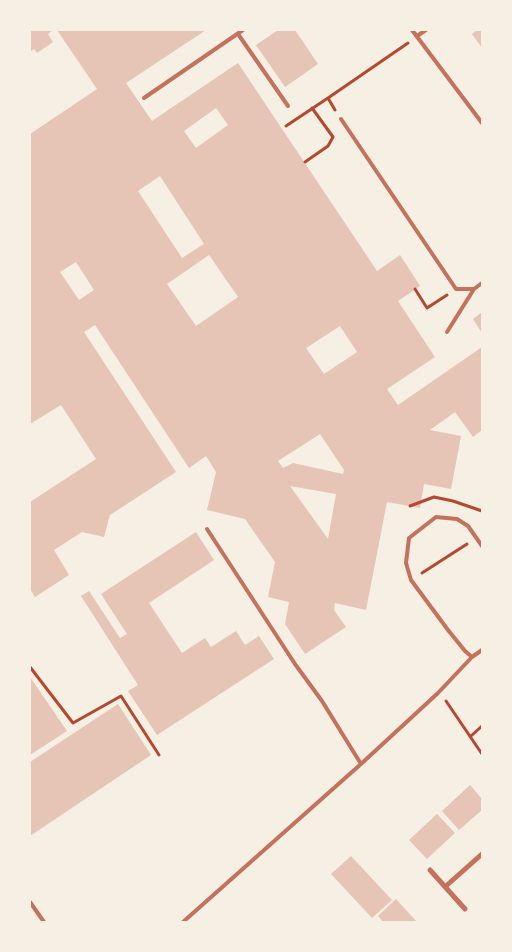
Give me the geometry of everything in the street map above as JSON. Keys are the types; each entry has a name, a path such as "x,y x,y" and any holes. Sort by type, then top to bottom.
{"street":[{"path":"446,886 482,854"},
{"path":"430,870 465,909"}],"lane":[{"path":"144,98 243,30"},
{"path":"412,30 482,123"},
{"path":"417,36 426,30"},
{"path":"238,34 288,106"},
{"path":"341,119 456,289 474,289"},
{"path":"447,332 474,289 482,283"},
{"path":"472,657 448,630 412,580 406,563 409,538 436,517 457,519 468,526 482,546"},
{"path":"207,530 295,664 322,701 361,764"},
{"path":"183,922 361,764 438,693 472,657 482,650"},
{"path":"30,902 44,922"}],"path":[{"path":"286,126 408,43 422,42"},
{"path":"328,98 341,119"},
{"path":"305,162 328,146 333,137 312,108"},
{"path":"415,289 427,308 456,289"},
{"path":"410,506 434,497 482,511"},
{"path":"422,573 467,544"},
{"path":"30,667 73,723 120,696 159,755"},
{"path":"445,701 482,754"},
{"path":"470,736 482,726"}],"building":[{"path":"30,30 53,30 48,34 53,42 37,53 34,49 30,52"},
{"path":"57,30 206,30 126,83 152,121 238,63 377,271 400,255 420,286 398,301 435,357 387,389 398,405 482,347 482,430 473,437 455,412 430,430 461,436 451,489 424,484 420,508 387,502 366,610 335,603 334,610 346,627 305,654 285,624 289,602 268,597 275,562 245,519 207,510 216,472 206,456 189,468 95,325 84,332 176,472 110,515 104,537 82,532 54,550 69,575 35,597 30,589 30,502 96,459 61,405 30,424 30,134 97,89","holes":["216,108 228,125 196,148 184,131","160,176 204,244 182,258 138,191","209,255 238,297 196,326 167,284","76,262 94,290 79,300 60,272","340,326 357,352 324,374 306,348","320,434 344,470 343,474 293,463 283,468 278,461","290,486 336,494 328,539"]},
{"path":"278,30 295,30 318,64 285,87 256,45"},
{"path":"477,30 482,30 482,48 472,34"},
{"path":"482,312 482,333 473,319"},
{"path":"196,532 214,560 149,603 182,653 205,638 211,647 236,631 245,645 259,636 274,659 157,735 128,691 138,685 81,596 89,591 120,638 127,634 101,594"},
{"path":"30,677 67,731 30,755"},
{"path":"118,704 151,755 30,836 30,762"},
{"path":"470,785 482,799 482,810 459,830 442,811"},
{"path":"437,814 455,833 427,859 409,840"},
{"path":"351,856 392,900 372,918 331,874"},
{"path":"396,899 417,922 383,922 378,916"}]}
